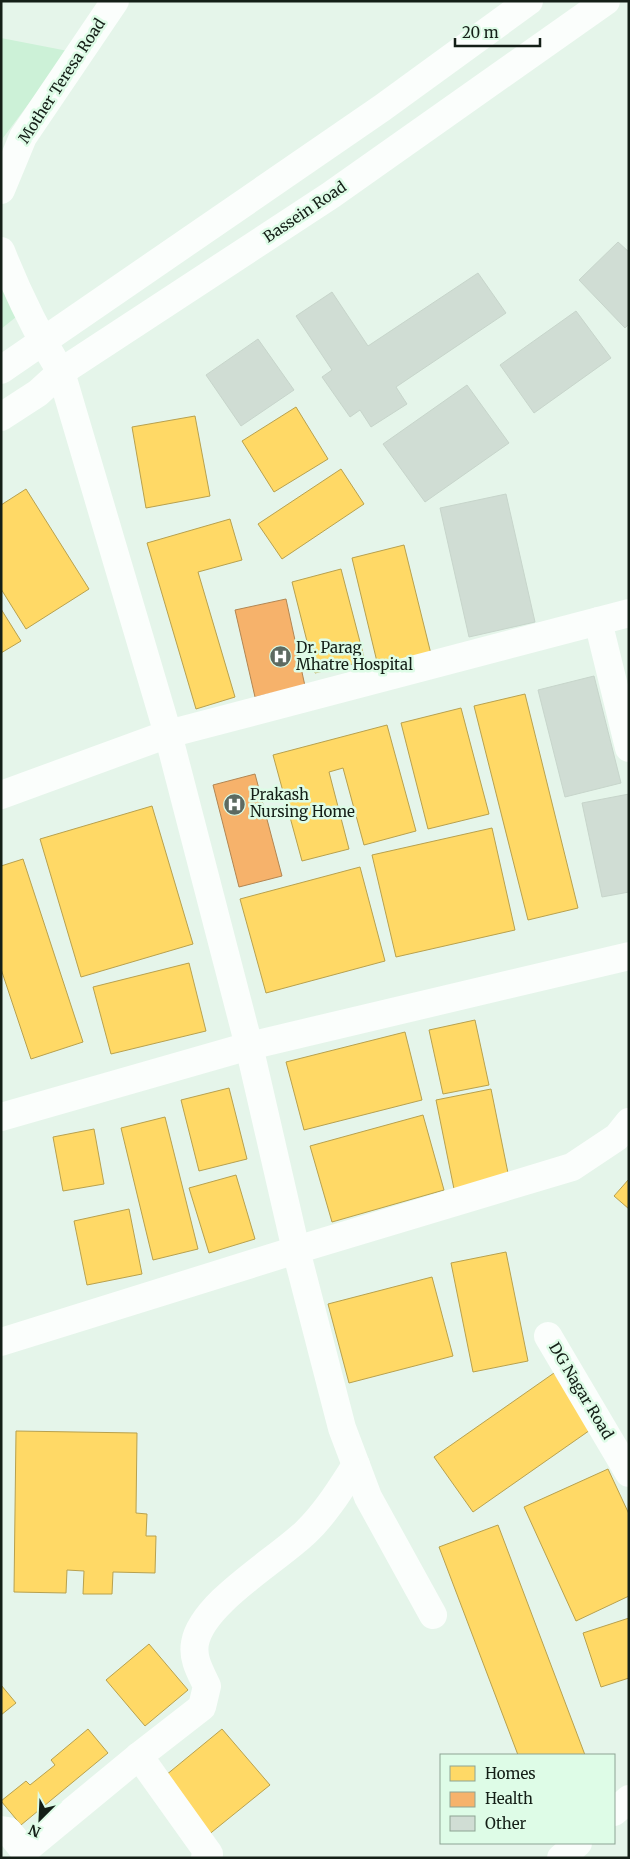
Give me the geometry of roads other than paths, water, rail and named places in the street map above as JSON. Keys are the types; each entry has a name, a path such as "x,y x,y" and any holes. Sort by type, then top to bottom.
{"street":[{"name":"Mother Teresa Road","path":"1,190 23,136 115,1"},
{"path":"1,370 374,114 529,1"},
{"name":"Bassein Road","path":"1,417 38,393 61,372 331,195 606,1"},
{"path":"1,251 18,293 42,342 61,372 168,734 249,1046 296,1250 342,1428 368,1497 433,1615"},
{"path":"1,795 168,734 629,613"},
{"path":"598,621 629,748"},
{"path":"1,1117 249,1046 629,956"},
{"path":"1,1342 296,1250 572,1167 617,1137 629,1122"},
{"name":"DG Nagar Road","path":"548,1336 629,1473"},
{"path":"1,1830 8,1831 22,1848 30,1846 202,1707 208,1686 196,1662 194,1645 199,1627 219,1604 307,1532 337,1494 356,1465"},
{"path":"139,1756 209,1854 205,1858"},
{"path":"615,1811 629,1799"},
{"path":"554,1844 561,1858 577,1844"}],"place":[{"name":"Dr. Parag Mhatre Hospital","path":"280,657"},
{"name":"Prakash Nursing Home","path":"234,804"}]}
